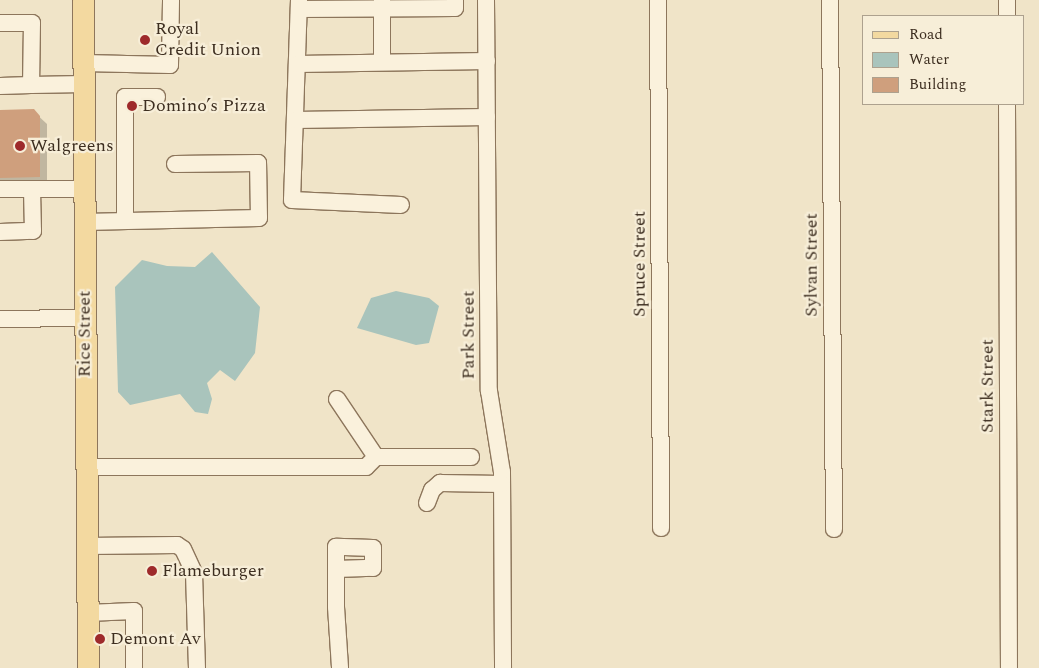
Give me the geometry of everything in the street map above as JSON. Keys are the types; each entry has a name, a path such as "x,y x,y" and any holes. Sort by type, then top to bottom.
{"main road":[{"name":"Rice Street","path":"83,0 88,668"}],"street":[{"path":"401,205 292,200 299,5 382,4 455,8 455,0"},
{"name":"Park Street","path":"486,0 490,400 500,451 502,484 503,668"},
{"name":"Spruce Street","path":"658,0 661,528"},
{"name":"Sylvan Street","path":"830,0 834,529"},
{"path":"1007,0 1007,15"},
{"path":"382,4 382,62"},
{"path":"84,63 170,65 171,6"},
{"path":"0,23 32,23 31,85"},
{"path":"297,64 487,61"},
{"path":"0,86 84,84"},
{"path":"125,221 125,98 157,97"},
{"name":"Stark Street","path":"1007,105 1009,668"},
{"path":"295,120 487,118"},
{"path":"84,222 259,218 258,163 175,164"},
{"path":"0,189 84,189"},
{"path":"0,232 33,231 32,189"},
{"path":"0,319 84,318"},
{"path":"336,399 376,457"},
{"path":"86,467 366,467 376,457 471,457"},
{"path":"428,503 432,490 444,482 502,484"},
{"path":"86,546 177,545 183,549 194,573 197,668"},
{"path":"336,569 340,668"},
{"path":"87,613 134,612 134,668"}],"water":[{"path":"212,252 260,307 255,353 235,381 220,370 207,383 212,399 208,414 195,412 180,394 130,405 118,392 115,287 142,260 167,266 195,267"},
{"path":"396,291 429,298 439,306 429,343 416,345 357,328 371,298"}],"building":[{"name":"Walgreens","path":"34,109 40,116 40,177 0,178 0,110"}],"place":[{"name":"Royal Credit Union","path":"145,40"},
{"name":"Domino’s Pizza","path":"132,106"},
{"name":"Walgreens","path":"20,146"},
{"name":"Flameburger","path":"152,571"},
{"name":"Demont Av","path":"100,639"}]}
